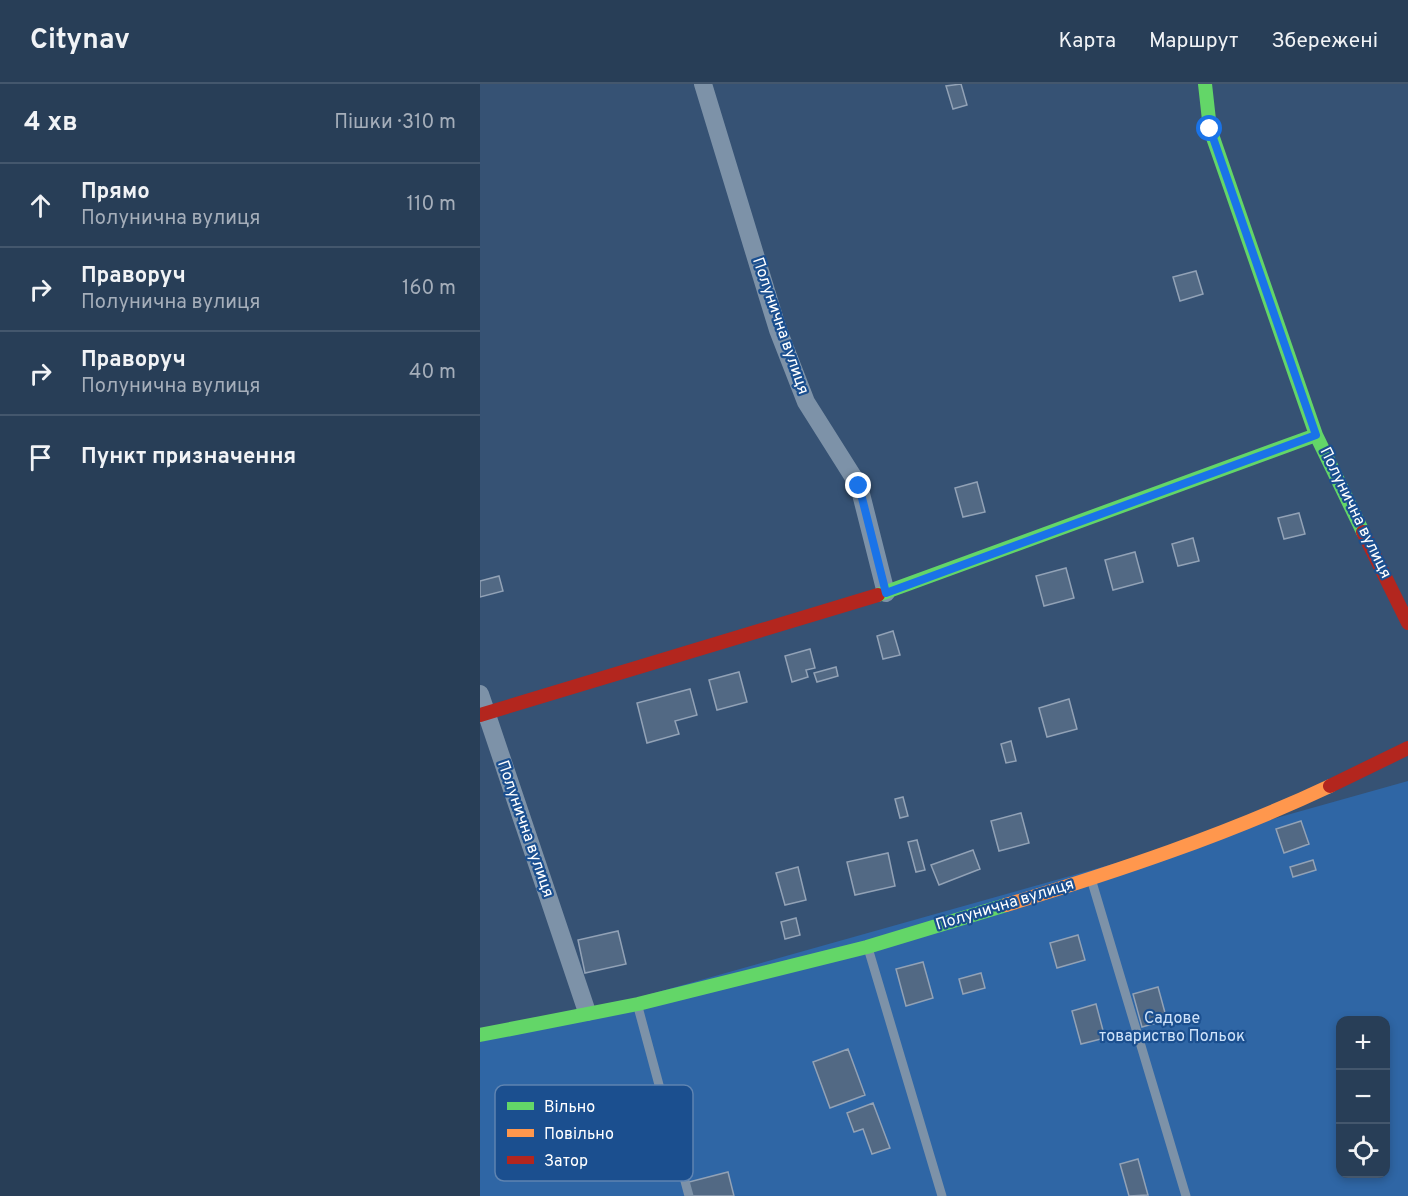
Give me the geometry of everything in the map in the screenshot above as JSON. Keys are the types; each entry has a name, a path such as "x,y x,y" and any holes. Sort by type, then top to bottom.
{"street":[{"name":"Полунична вулиця","path":"703,84 778,330 806,402 859,486 886,593"},
{"name":"Полунична вулиця","path":"1205,84 1210,129 1316,435 1408,623"},
{"name":"Полунична вулиця","path":"483,714 886,593 1316,435"},
{"name":"Полунична вулиця","path":"480,694 483,714 587,1012"},
{"name":"Полунична вулиця","path":"480,1035 587,1012 638,1004 867,946 1091,879 1285,807 1408,748"}],"lane":[{"path":"1091,879 1186,1196"},
{"path":"867,946 942,1196"},
{"path":"638,1004 660,1085"},
{"path":"685,1181 689,1196"}],"green space":[{"name":"Садове товариство Польок","path":"1408,781 1408,1196 480,1196 480,1042"}],"building":[{"path":"961,84 967,105 953,109 946,86"},
{"path":"1196,271 1203,294 1180,301 1173,277"},
{"path":"977,482 985,512 963,517 955,488"},
{"path":"1299,513 1305,534 1284,539 1278,518"},
{"path":"1193,538 1199,561 1178,566 1172,544"},
{"path":"1135,552 1143,582 1113,590 1105,560"},
{"path":"1066,568 1074,598 1044,606 1036,576"},
{"path":"499,576 503,591 480,597 480,581"},
{"path":"893,631 900,655 883,659 877,636"},
{"path":"810,649 815,668 806,670 808,677 792,682 785,656"},
{"path":"836,667 838,676 817,682 814,673"},
{"path":"739,672 747,702 717,710 709,680"},
{"path":"690,689 697,715 675,721 679,734 647,743 637,703"},
{"path":"1069,699 1077,729 1047,737 1039,708"},
{"path":"1011,741 1016,761 1006,763 1001,744"},
{"path":"903,797 908,816 900,818 895,799"},
{"path":"1021,813 1029,843 999,851 991,821"},
{"path":"1301,821 1309,844 1284,853 1276,829"},
{"path":"917,840 925,870 916,872 908,842"},
{"path":"973,850 980,869 939,885 931,865"},
{"path":"888,853 895,886 855,895 847,862"},
{"path":"1313,860 1316,870 1293,877 1290,867"},
{"path":"798,867 806,900 785,905 776,873"},
{"path":"796,918 800,935 785,939 781,922"},
{"path":"618,931 626,964 585,973 578,940"},
{"path":"1078,935 1085,960 1057,968 1050,943"},
{"path":"923,962 933,998 906,1006 896,969"},
{"path":"981,973 985,988 963,994 959,979"},
{"path":"1158,987 1167,1020 1142,1027 1133,994"},
{"path":"1096,1004 1105,1038 1081,1044 1072,1011"},
{"path":"848,1049 865,1095 830,1108 813,1062"},
{"path":"873,1103 890,1148 872,1154 863,1129 854,1132 847,1113"},
{"path":"1138,1159 1148,1195 1129,1196 1120,1164"},
{"path":"728,1172 734,1196 689,1196 685,1183"}],"traffic: fast":[{"path":"1205,84 1210,129 1316,435 1363,532"},
{"path":"878,595 1316,435"},
{"path":"480,1035 638,1004 867,947 1006,905"}],"traffic: slow":[{"path":"1006,905 1170,852 1251,821 1330,786"}],"traffic: jam":[{"path":"1363,532 1408,623"},
{"path":"480,715 878,595"},
{"path":"1330,786 1408,748"}],"route":[{"path":"859,486 886,593 1316,435 1210,129"}]}
